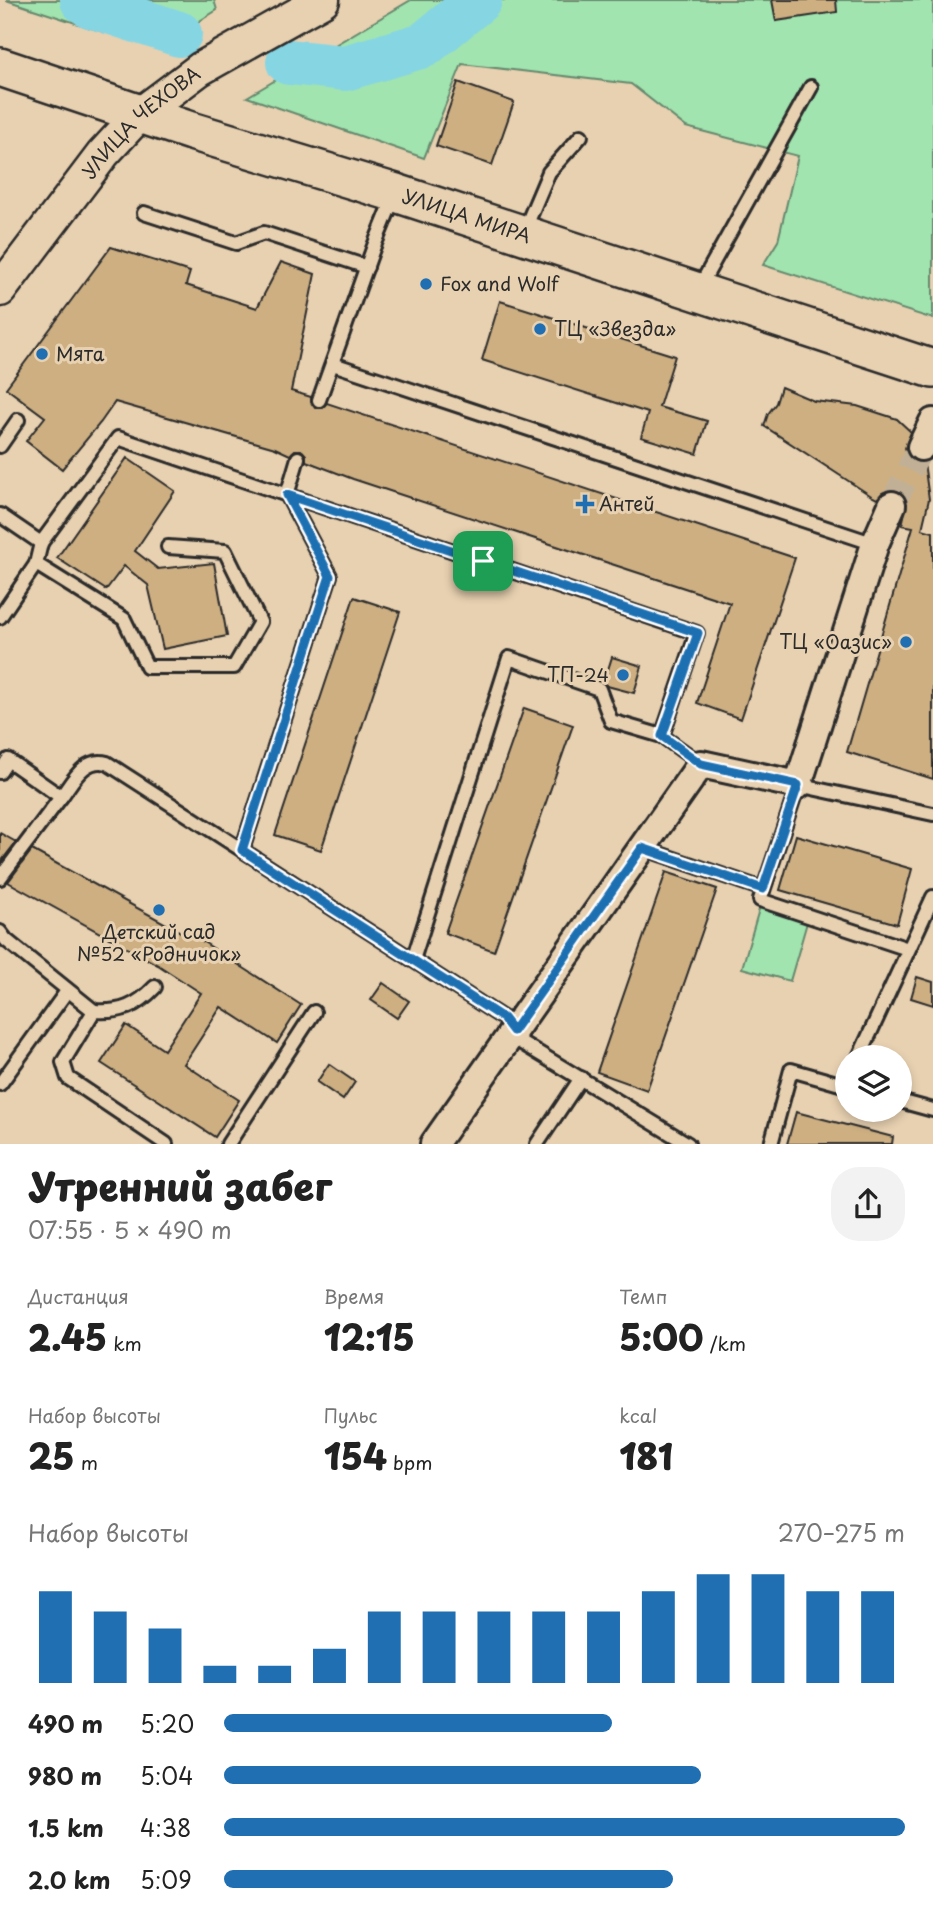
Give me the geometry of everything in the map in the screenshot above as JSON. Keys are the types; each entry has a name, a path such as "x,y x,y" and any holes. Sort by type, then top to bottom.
{"main road":[{"name":"УЛИЦА МИРА","path":"0,67 933,369"}],"street":[{"name":"УЛИЦА ЧЕХОВА","path":"0,290 103,154 140,114 200,69 321,1"},
{"path":"927,452 933,422"},
{"path":"434,1144 701,764 798,785 875,544 892,505"}],"lane":[{"path":"697,292 811,87"},
{"path":"522,234 549,172 581,136"},
{"path":"319,400 396,194"},
{"path":"144,213 236,243 264,233 367,267"},
{"path":"333,364 875,544"},
{"path":"0,446 18,419"},
{"path":"0,617 36,564 41,543 118,438 698,633 662,736"},
{"path":"242,850 330,576 287,495 298,458"},
{"path":"0,515 41,543"},
{"path":"36,564 124,619 148,667 233,667 260,622 225,551 168,547"},
{"path":"413,960 509,658 598,689 611,721 662,736 701,764"},
{"path":"0,772 8,760 61,797"},
{"path":"0,878 84,768 92,762 107,763 503,1018 523,1043 688,1144"},
{"path":"908,949 760,900 798,785 933,814"},
{"path":"642,848 763,889"},
{"path":"864,1045 933,897"},
{"path":"0,932 6,940 94,1011 127,1009 141,1001 155,987"},
{"path":"0,1084 67,991"},
{"path":"94,1011 63,1062 68,1078 166,1144"},
{"path":"228,1144 314,1012"},
{"path":"771,1144 791,1070 835,1082"},
{"path":"537,1144 581,1078"},
{"path":"912,1104 933,1110"}],"green space":[{"path":"6,0 214,0 217,10 163,44 103,32"},
{"path":"411,0 933,0 933,319 763,265 778,241 798,156 686,127 631,84 462,64 424,158 247,97"},
{"path":"762,899 810,912 790,981 742,968"}],"building":[{"path":"772,0 836,0 837,12 776,21"},
{"path":"458,82 514,102 492,165 436,146"},
{"path":"111,247 190,272 186,285 257,308 281,262 315,274 291,391 311,397 315,408 321,408 327,403 795,558 741,719 697,703 730,603 353,479 306,461 306,455 301,450 295,450 290,455 275,448 115,402 62,469 26,441 45,417 6,388"},
{"name":"ТЦ «Звезда»","path":"500,301 675,356 659,407 707,421 697,454 641,437 648,413 482,360"},
{"path":"781,387 814,401 857,406 897,419 911,432 905,448 908,455 915,461 924,462 929,499 922,529 933,532 933,779 847,752 913,527 902,525 907,503 904,495 898,490 890,490 877,499 764,426"},
{"path":"127,458 175,491 135,551 158,569 214,563 227,636 163,649 148,585 124,566 106,590 57,558"},
{"path":"354,597 400,612 321,850 275,835"},
{"name":"ТП-24","path":"612,657 642,666 634,693 607,686 604,682"},
{"path":"524,708 573,725 494,951 445,933"},
{"path":"0,833 16,842 0,863"},
{"path":"796,835 912,869 897,924 780,890"},
{"path":"32,850 186,935 188,932 301,1005 277,1043 221,1007 184,1064 239,1100 215,1137 101,1063 126,1025 164,1050 201,993 158,965 8,882"},
{"path":"666,872 717,889 647,1090 597,1072"},
{"path":"917,977 933,982 933,1005 911,998"},
{"path":"383,983 409,1001 397,1018 371,1000"},
{"path":"329,1064 355,1082 343,1100 317,1082"},
{"path":"796,1112 893,1137 892,1144 787,1144"}],"waterway":[{"path":"83,0 90,5 179,34"},
{"path":"289,62 345,68 424,45 479,0"}],"tunnel":[{"path":"892,505 921,447"}],"place":[{"name":"Fox and Wolf","path":"426,284"},
{"name":"ТЦ «Звезда»","path":"540,329"},
{"name":"Мята","path":"42,354"},
{"name":"Антей","path":"585,504"},
{"name":"ТЦ «Оазис»","path":"906,642"},
{"name":"ТП-24","path":"623,675"},
{"name":"Детский сад №52 «Родничок»","path":"159,910"}],"route":[{"path":"287,495 483,561 698,633 662,736 701,764 798,785 763,889 642,848 513,1031 503,1018 242,850 330,576 287,495"}]}
